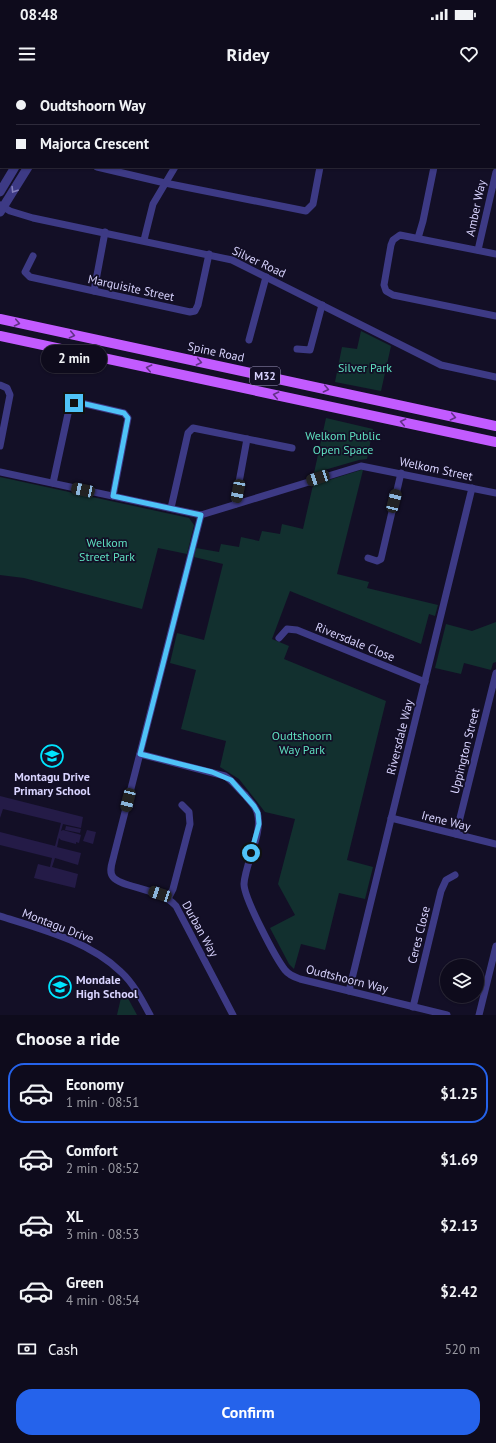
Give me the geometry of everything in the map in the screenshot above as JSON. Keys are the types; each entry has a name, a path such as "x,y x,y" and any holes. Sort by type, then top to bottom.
{"main road":[{"name":"Spine Road","path":"0,319 496,426"},
{"name":"M32","path":"0,336 496,442"}],"street":[{"path":"0,192 14,168"},
{"path":"1,208 27,168"},
{"path":"101,168 165,183 306,211 313,204 320,168"},
{"path":"144,240 153,204 174,168"},
{"path":"418,238 434,168"},
{"name":"Amber Way","path":"478,250 496,171"},
{"name":"Silver Road","path":"1,208 33,218 144,240 232,260 441,365 496,377"},
{"path":"94,292 105,232"},
{"path":"496,254 400,235 393,240 384,283 386,291 393,295 496,316"},
{"name":"Marquisite Street","path":"33,256 25,272 30,277 94,292 193,312 198,305 209,254"},
{"path":"250,340 266,277"},
{"path":"297,349 310,350 322,305"},
{"path":"0,385 7,388 10,395 0,446"},
{"path":"53,483 69,408 74,403 81,403 124,413 128,418 113,496"},
{"path":"172,508 189,431 198,428 292,448"},
{"path":"235,504 247,439"},
{"name":"Welkom Street","path":"201,515 355,466 371,466 496,493"},
{"path":"0,472 201,515"},
{"path":"368,558 377,561 381,559 401,473"},
{"name":"Riversdale Way","path":"350,991 472,488"},
{"name":"Durban Way","path":"201,515 111,867 111,873 113,877 121,881 168,898 176,906 233,1015"},
{"name":"Riversdale Close","path":"280,638 287,629 297,630 425,682"},
{"name":"Uppington Street","path":"456,834 496,672"},
{"name":"Oudtshoorn Way","path":"140,754 220,774 231,780 254,806 258,813 259,824 244,884 251,905 285,969 290,975 300,979 447,1015"},
{"path":"168,898 173,889 190,824 189,812 182,805"},
{"name":"Irene Way","path":"392,818 496,844"},
{"name":"Ceres Close","path":"412,1007 441,891 446,880 456,875"},
{"name":"Montagu Drive","path":"0,916 84,946 108,960 122,972 132,985 150,1015"},
{"path":"479,1015 493,970 496,946"}],"green space":[{"name":"Silver Park","path":"361,331 391,346 381,391 335,382 342,347 357,349"},
{"name":"Welkom Public Open Space","path":"326,418 373,429 367,459 314,473"},
{"name":"Oudtshoorn Way Park","path":"363,470 337,574 369,582 367,588 438,605 435,616 429,614 421,644 290,591 272,639 289,646 284,659 386,701 347,860 373,867 365,899 339,893 325,950 301,944 294,969 289,964 270,928 295,915 278,884 295,819 265,812 239,779 220,767 226,741 181,729 196,670 170,663 177,633 204,640 223,564 194,557 196,548 219,552 221,544 239,547 241,537 259,541 262,531 280,534 282,524 303,529 313,485"},
{"name":"Welkom Street Park","path":"0,477 189,518 194,525 187,554 158,548 142,609 24,578 0,575"},
{"path":"496,622 496,662 493,663 491,670 464,663 461,674 435,668 446,624 472,631"},
{"path":"123,989 137,1015 117,1015"}],"building":[{"path":"0,796 83,817 81,828 63,824 61,831 63,830 81,835 79,843 76,842 76,844 61,840 59,838 57,847 81,853 78,865 55,858 52,867 78,874 75,888 34,878 38,864 50,867 52,858 0,845 0,832 55,846 61,823 3,809 0,818"},
{"path":"66,826 81,829 80,833 65,830"},
{"path":"87,830 96,832 93,844 83,841"}],"place":[{"name":"Montagu Drive Primary School","path":"52,756"},
{"name":"Mondale High School","path":"60,987"}],"route":[{"path":"74,403 81,403 124,413 128,418 113,496 201,515 140,754 220,774 231,780 254,806 258,813 259,824 251,853"}]}
